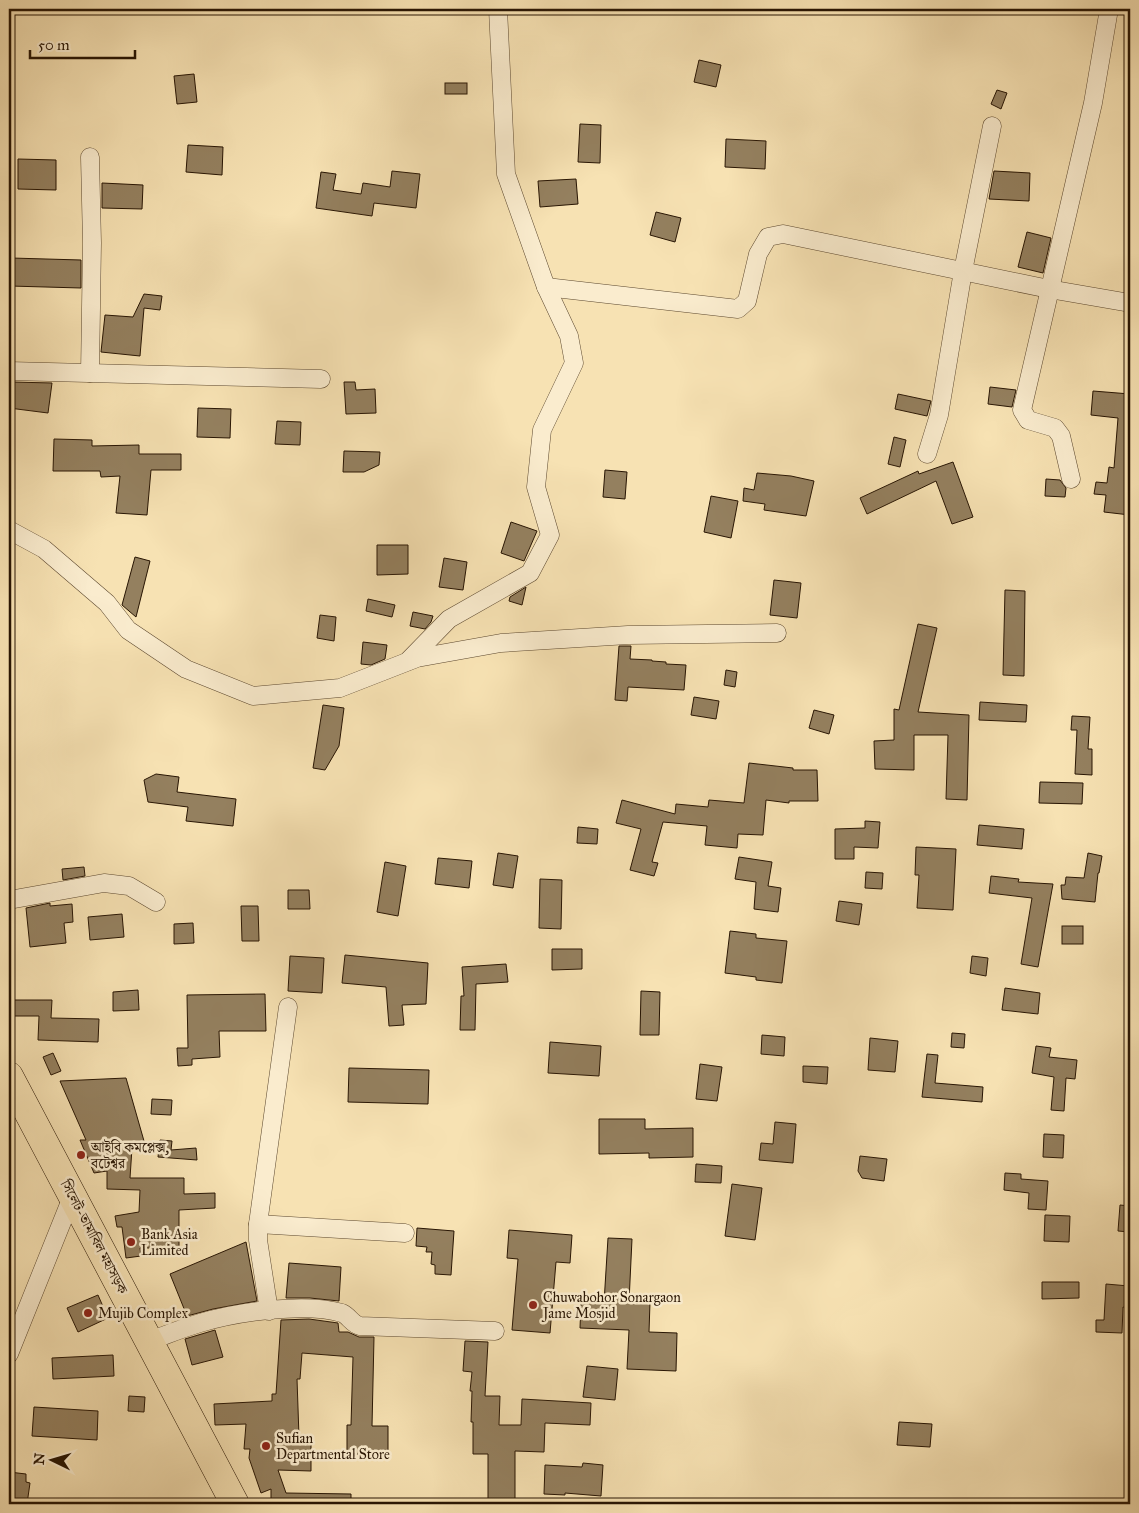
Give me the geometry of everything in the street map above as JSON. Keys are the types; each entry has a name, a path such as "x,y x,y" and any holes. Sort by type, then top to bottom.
{"highway":[{"name":"সিলেট-তামাবিল মহাসড়ক","path":"9,1076 235,1504"}],"street":[{"path":"407,662 449,619 530,573 550,535 536,487 542,430 574,363 569,336 546,287 506,174 498,9"},
{"path":"1071,478 1061,436 1055,428 1028,420 1022,410 1093,103 1109,9"},
{"path":"927,454 939,414 963,271 992,126"},
{"path":"90,157 92,243 90,372"},
{"path":"546,287 738,309 747,301 758,254 768,237 783,234 1049,289 1130,303"},
{"path":"9,370 320,379"},
{"path":"9,530 44,549 107,603 128,630 186,669 253,696 340,688 417,658 501,643 628,635 777,633"},
{"path":"9,900 104,883 129,886 156,902"},
{"path":"269,1311 258,1240 258,1224 288,1007"},
{"path":"9,1354 72,1197"},
{"path":"258,1224 405,1233"},
{"path":"149,1341 200,1323 230,1316 305,1308 344,1314 356,1325 360,1326 495,1331"}],"building":[{"path":"699,60 721,65 716,87 694,82"},
{"path":"194,74 197,102 177,104 174,76"},
{"path":"445,83 467,83 467,94 445,94"},
{"path":"997,90 1007,93 1001,109 991,104"},
{"path":"580,124 601,125 600,163 578,162"},
{"path":"726,139 766,141 765,169 725,167"},
{"path":"188,145 223,147 222,175 186,172"},
{"path":"18,159 56,160 56,190 18,189"},
{"path":"392,171 420,174 416,208 374,203 372,216 316,208 321,172 336,174 333,190 361,194 363,183 390,187"},
{"path":"994,171 1030,173 1029,201 989,199"},
{"path":"576,179 578,204 540,207 538,181"},
{"path":"102,183 143,185 142,209 102,208"},
{"path":"656,212 681,218 675,242 650,235"},
{"path":"1027,232 1051,238 1043,273 1018,267"},
{"path":"11,258 81,260 81,288 10,286"},
{"path":"144,294 162,296 160,310 144,308 140,356 101,352 105,315 133,317"},
{"path":"12,382 52,383 48,413 9,408"},
{"path":"344,382 355,382 356,390 375,389 376,413 346,414"},
{"path":"990,387 1016,390 1012,407 988,404"},
{"path":"1093,391 1130,394 1130,515 1104,512 1106,495 1094,494 1096,482 1107,483 1109,467 1114,468 1118,418 1091,415"},
{"path":"898,394 931,401 927,416 895,409"},
{"path":"198,408 231,409 230,438 197,437"},
{"path":"277,421 301,422 300,445 275,444"},
{"path":"894,437 906,440 900,467 888,464"},
{"path":"54,439 92,440 92,446 139,445 139,454 181,454 181,470 151,470 147,515 116,513 120,476 101,477 100,471 53,471"},
{"path":"344,451 380,452 379,465 364,472 343,472"},
{"path":"953,462 973,517 952,524 936,481 867,514 860,498 918,471 919,474"},
{"path":"605,470 627,472 625,499 603,497"},
{"path":"757,473 791,476 814,481 806,516 764,510 765,504 743,501 744,488 754,490"},
{"path":"1046,479 1060,480 1066,488 1065,497 1045,496"},
{"path":"711,496 738,501 731,538 704,532"},
{"path":"511,522 537,531 524,561 501,553"},
{"path":"377,545 408,545 408,574 377,575"},
{"path":"135,557 150,561 136,617 122,605"},
{"path":"444,558 467,562 463,590 439,587"},
{"path":"774,580 801,583 797,618 770,615"},
{"path":"526,587 522,605 509,601 510,597"},
{"path":"1005,590 1025,591 1024,676 1003,675"},
{"path":"368,599 395,605 392,617 366,611"},
{"path":"413,612 433,616 425,629 410,626"},
{"path":"320,615 336,617 334,641 317,638"},
{"path":"918,624 937,628 918,712 969,715 967,800 946,799 948,735 914,735 914,770 875,769 874,741 894,740 894,709 899,710"},
{"path":"363,642 387,645 385,659 371,665 361,664"},
{"path":"619,646 631,646 630,659 686,665 684,690 628,687 627,701 615,700"},
{"path":"726,670 737,672 735,687 724,685"},
{"path":"694,697 719,701 716,719 691,715"},
{"path":"980,702 1027,705 1026,722 979,720"},
{"path":"323,705 344,708 339,746 325,770 313,768"},
{"path":"814,710 834,715 829,734 809,728"},
{"path":"1072,716 1090,717 1088,749 1092,749 1092,775 1075,774 1077,730 1071,730"},
{"path":"749,763 793,768 793,770 817,770 818,801 789,801 789,803 766,800 763,835 738,834 737,848 705,845 707,826 663,822 652,862 658,863 654,876 630,870 641,829 616,823 622,800 675,814 676,804 708,807 709,800 744,803"},
{"path":"156,774 179,777 177,792 236,799 233,826 186,821 188,807 148,802 144,780"},
{"path":"1040,782 1083,783 1082,804 1039,803"},
{"path":"865,821 880,822 878,848 854,847 854,859 835,859 835,829 865,828"},
{"path":"979,825 1024,829 1022,849 977,845"},
{"path":"578,827 598,829 597,844 577,843"},
{"path":"916,847 956,849 953,910 917,908 919,875 915,875"},
{"path":"498,853 518,856 513,888 493,885"},
{"path":"1088,853 1102,856 1095,902 1062,899 1061,885 1065,885 1066,877 1084,878"},
{"path":"739,857 772,862 768,886 781,888 778,912 754,909 756,882 735,879"},
{"path":"438,858 472,861 469,888 435,884"},
{"path":"385,862 406,866 398,916 377,912"},
{"path":"84,867 85,876 63,880 62,869"},
{"path":"866,872 883,873 882,889 865,888"},
{"path":"991,876 1019,879 1018,882 1053,884 1038,967 1021,964 1032,898 989,893"},
{"path":"540,879 562,880 561,929 539,928"},
{"path":"288,890 309,890 310,909 288,909"},
{"path":"839,901 862,904 859,925 836,921"},
{"path":"50,903 50,906 72,904 73,922 64,923 66,943 30,947 26,908"},
{"path":"241,906 258,906 259,941 242,941"},
{"path":"122,914 124,937 90,940 88,917"},
{"path":"193,923 194,943 174,944 174,924"},
{"path":"1062,926 1083,926 1083,944 1062,944"},
{"path":"730,931 756,934 756,938 787,941 782,983 756,980 756,977 725,973"},
{"path":"552,949 582,949 582,969 552,970"},
{"path":"345,955 428,963 426,1004 402,1005 404,1025 389,1026 386,987 342,983"},
{"path":"290,956 324,958 322,993 288,991"},
{"path":"972,956 988,958 986,976 970,973"},
{"path":"506,964 508,982 476,984 475,1030 460,1030 461,996 464,996 462,967"},
{"path":"1005,988 1040,993 1038,1014 1002,1010"},
{"path":"138,990 139,1010 113,1011 113,992"},
{"path":"641,991 660,992 659,1035 640,1035"},
{"path":"265,994 266,1031 219,1031 220,1057 192,1059 192,1065 178,1066 177,1048 188,1048 187,995"},
{"path":"10,1000 52,1000 51,1018 99,1019 98,1042 38,1040 39,1016 10,1016"},
{"path":"952,1033 965,1034 964,1048 951,1047"},
{"path":"762,1035 785,1037 784,1056 761,1054"},
{"path":"870,1038 898,1041 895,1072 868,1070"},
{"path":"550,1042 601,1046 599,1076 548,1073"},
{"path":"1036,1046 1051,1048 1049,1057 1077,1060 1075,1079 1066,1078 1064,1111 1051,1110 1054,1077 1032,1073"},
{"path":"53,1053 61,1071 51,1075 43,1057"},
{"path":"927,1054 938,1055 935,1083 983,1087 982,1102 922,1097"},
{"path":"700,1064 722,1067 717,1101 696,1099"},
{"path":"803,1066 828,1067 827,1084 803,1082"},
{"path":"349,1068 429,1070 428,1104 348,1102"},
{"path":"126,1078 146,1148 132,1148 130,1178 184,1178 184,1194 215,1193 215,1208 179,1210 179,1248 140,1248 141,1256 126,1258 122,1227 117,1227 115,1216 139,1212 140,1190 107,1189 107,1171 94,1173 80,1140 86,1140 60,1081"},
{"path":"152,1099 172,1100 171,1115 151,1114"},
{"path":"599,1119 645,1119 645,1129 693,1128 693,1157 649,1158 649,1153 599,1154"},
{"path":"775,1122 796,1124 793,1163 759,1160 761,1143 773,1144"},
{"path":"1044,1134 1064,1135 1063,1158 1043,1157"},
{"path":"160,1140 172,1141 171,1150 196,1148 197,1160 158,1157"},
{"path":"860,1156 887,1159 884,1181 862,1178 858,1171"},
{"path":"696,1164 722,1166 721,1183 695,1182"},
{"path":"1005,1173 1021,1174 1021,1179 1048,1181 1046,1210 1028,1209 1029,1193 1004,1190"},
{"path":"732,1184 762,1188 755,1240 725,1236"},
{"path":"1120,1205 1130,1206 1130,1232 1118,1231"},
{"path":"1045,1215 1070,1216 1069,1242 1044,1241"},
{"path":"417,1228 454,1231 451,1275 435,1274 435,1265 431,1264 432,1252 426,1252 427,1247 416,1246"},
{"path":"509,1230 572,1235 570,1263 556,1262 550,1333 512,1330 518,1259 507,1258"},
{"path":"608,1238 632,1239 629,1302 650,1302 649,1332 677,1333 676,1371 627,1369 629,1330 580,1328 581,1302 604,1303"},
{"path":"246,1242 257,1301 187,1316 170,1274"},
{"path":"289,1263 341,1267 339,1301 286,1298"},
{"path":"1042,1282 1079,1282 1079,1298 1042,1299"},
{"path":"1106,1284 1129,1286 1128,1308 1123,1307 1122,1333 1096,1332 1096,1320 1104,1320"},
{"name":"Mujib Complex","path":"98,1295 108,1318 78,1332 67,1308"},
{"path":"309,1319 338,1323 339,1332 348,1332 359,1337 374,1337 372,1426 388,1426 388,1455 347,1454 347,1425 351,1425 353,1357 302,1353 300,1379 297,1379 299,1437 311,1437 311,1471 278,1470 286,1493 351,1494 351,1504 271,1504 271,1489 261,1493 249,1458 250,1449 244,1449 246,1424 215,1425 214,1404 272,1401 272,1394 276,1394 281,1320"},
{"path":"215,1330 223,1357 192,1365 185,1339"},
{"path":"465,1341 488,1342 485,1396 500,1396 499,1425 521,1425 522,1399 591,1403 590,1425 545,1423 544,1452 515,1451 515,1499 488,1499 488,1454 473,1454 472,1391 470,1391 472,1372 463,1371"},
{"path":"113,1355 114,1376 53,1379 52,1358"},
{"path":"587,1366 618,1369 615,1400 583,1397"},
{"path":"129,1396 145,1397 144,1412 128,1411"},
{"path":"34,1407 98,1411 97,1440 32,1436"},
{"path":"899,1422 932,1424 930,1447 897,1445"},
{"path":"583,1463 603,1465 601,1496 565,1493 565,1495 544,1494 545,1465 582,1467"},
{"path":"9,1472 26,1474 26,1482 30,1483 27,1504 9,1504"}],"place":[{"name":"আইবি কমপ্লেক্স, বটেশ্বর","path":"81,1155"},
{"name":"Bank Asia Limited","path":"131,1242"},
{"name":"Chuwabohor Sonargaon Jame Mosjid","path":"533,1305"},
{"name":"Mujib Complex","path":"88,1313"},
{"name":"Sufian Departmental Store","path":"266,1446"}]}
